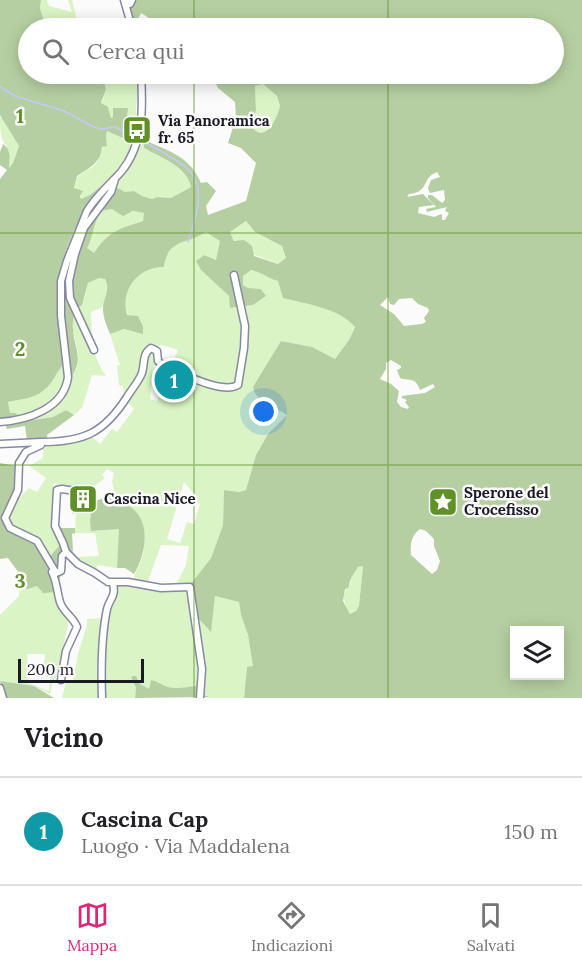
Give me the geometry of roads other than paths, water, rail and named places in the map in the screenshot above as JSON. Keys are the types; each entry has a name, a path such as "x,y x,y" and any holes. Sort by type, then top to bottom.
{"street":[{"path":"124,1 130,4 132,0"},
{"path":"124,1 129,18"},
{"path":"0,422 22,419 38,412 57,402 64,393 68,377 60,303 63,272 83,217 92,202 129,161 140,136 141,84"},
{"path":"94,350 70,298 69,281 84,228 111,192 116,178"},
{"path":"0,444 85,437 104,425 139,379 145,353 151,348 157,351 158,361 163,366 230,389 238,385 245,326 234,275"},
{"path":"41,442 41,445 26,452 18,463 18,490 5,518 10,528 37,541 56,573 60,572"},
{"path":"75,491 56,487 55,526 66,552 78,564 96,573 104,581 113,583 128,582 166,588 190,587 202,669 200,698"},
{"path":"56,581 62,556 66,552"},
{"path":"48,560 64,611 77,627 66,651 61,680"},
{"path":"102,698 102,648 107,609 114,597 113,583"},
{"path":"0,688 3,698"}],"waterway":[{"path":"0,87 15,96 64,111 92,126 101,129 115,127 134,137"},
{"path":"145,142 184,166 194,178 198,205 188,242"}],"place":[{"name":"Via Panoramica fr. 65","path":"137,130"},
{"name":"Cascina Cap","path":"174,380"},
{"name":"Cascina Nice","path":"83,499"},
{"name":"Sperone del Crocefisso","path":"443,502"}]}
